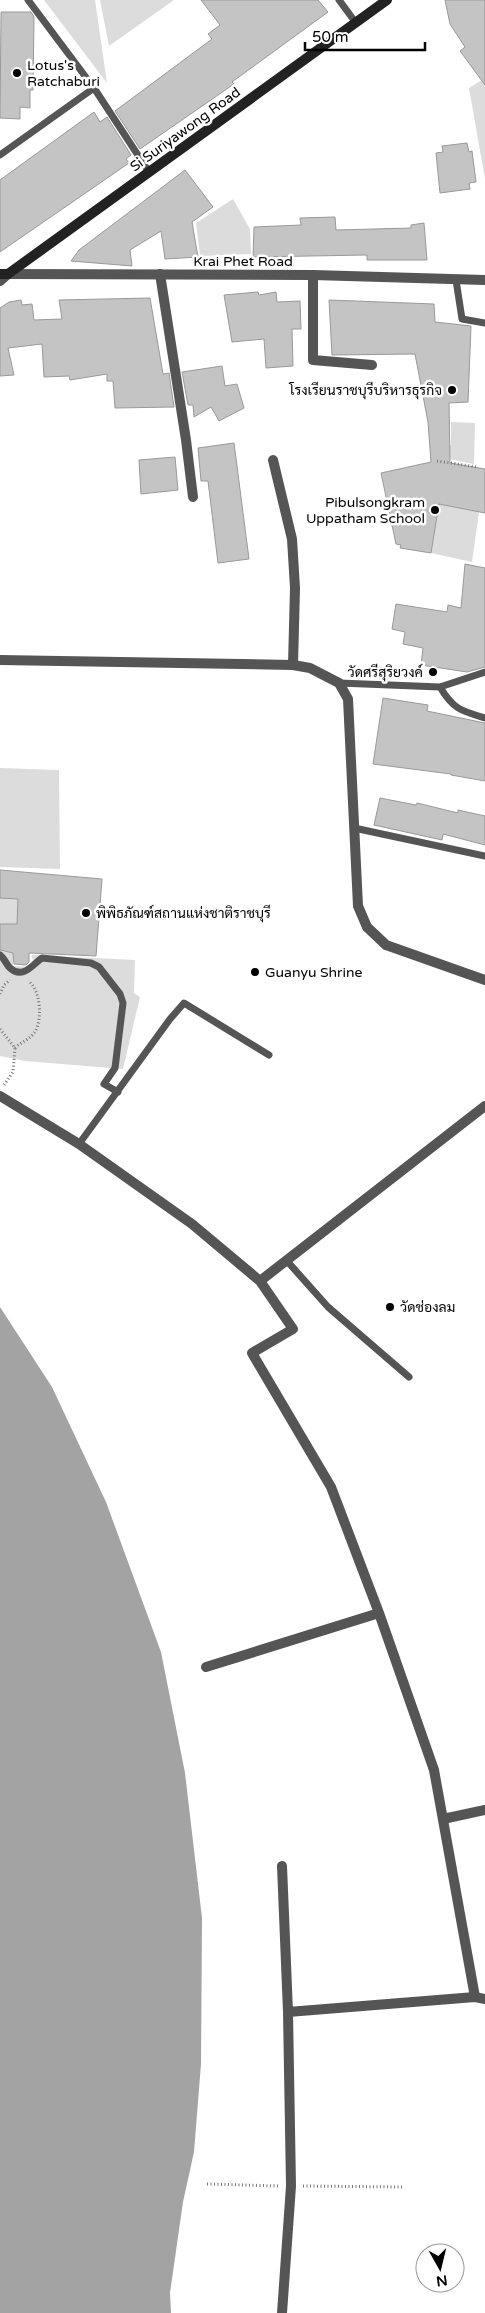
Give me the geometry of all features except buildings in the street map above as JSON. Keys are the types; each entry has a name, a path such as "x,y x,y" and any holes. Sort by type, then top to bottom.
{"main road":[{"name":"Si Suriyawong Road","path":"4,274 387,0"}],"street":[{"name":"Krai Phet Road","path":"4,274 313,275 485,280"},
{"name":"Si Suriyawong Road","path":"0,281 4,274"},
{"path":"160,274 186,440 192,497"},
{"path":"313,275 314,360 372,365"},
{"path":"273,460 292,539 295,588 293,665"},
{"path":"0,660 293,665 310,668 339,683 348,699 358,906 367,927 386,945 485,980"},
{"path":"0,1096 79,1144 192,1224 260,1282 293,1329 252,1353 331,1487 379,1613 434,1770 480,1998 288,2012"},
{"path":"260,1282 485,1106"},
{"path":"206,1667 379,1613"},
{"path":"443,1819 485,1810"},
{"path":"282,1866 292,2186 282,2313"}],"lane":[{"path":"28,0 94,88 149,172"},
{"path":"339,0 356,23"},
{"path":"0,155 94,88"},
{"path":"456,280 462,319 485,324"},
{"path":"339,683 440,687 485,672"},
{"path":"440,687 449,702 461,711 485,718"},
{"path":"354,828 485,856"},
{"path":"0,955 9,968 18,971 33,969 42,958 91,963 99,966 120,994 123,1003 115,1068 104,1084 118,1092"},
{"path":"79,1144 170,1019 184,1003 268,1055"},
{"path":"287,1261 328,1307 410,1377"}],"path":[{"path":"436,461 477,467"},
{"path":"0,994 4,985 18,978"},
{"path":"14,1046 36,1032 39,1003 35,988 31,982 24,979"},
{"path":"0,1029 14,1046 13,1072 0,1092"},
{"path":"207,2184 402,2187"}],"shaded area":[{"path":"44,0 95,0 107,83"},
{"path":"100,0 174,0 109,46"},
{"path":"485,78 485,179 469,88"},
{"path":"233,199 250,229 251,254 200,256 196,223"},
{"path":"451,422 475,423 474,464 438,457 439,445 451,445"},
{"path":"439,504 479,512 472,562 431,553"},
{"path":"0,768 59,770 60,869 0,867"},
{"path":"0,898 18,899 17,924 0,924"},
{"path":"0,951 13,953 13,966 33,967 32,955 135,960 134,993 140,997 123,1069 25,1061 0,1056"},
{"path":"0,1307 52,1387 106,1502 161,1652 185,1773 202,1918 201,2064 194,2152 183,2202 170,2293 171,2313 0,2313"}],"place":[{"name":"Lotus's Ratchaburi","path":"17,73"},
{"name":"โรงเรียนราชบุรีบริหารธุรกิจ","path":"452,390"},
{"name":"Pibulsongkram Uppatham School","path":"435,510"},
{"name":"วัดศรีสุริยวงค์","path":"433,672"},
{"name":"พิพิธภัณฑ์สถานแห่งชาติราชบุรี","path":"86,913"},
{"name":"Guanyu Shrine","path":"255,972"},
{"name":"วัดช่องลม","path":"390,1307"}]}
